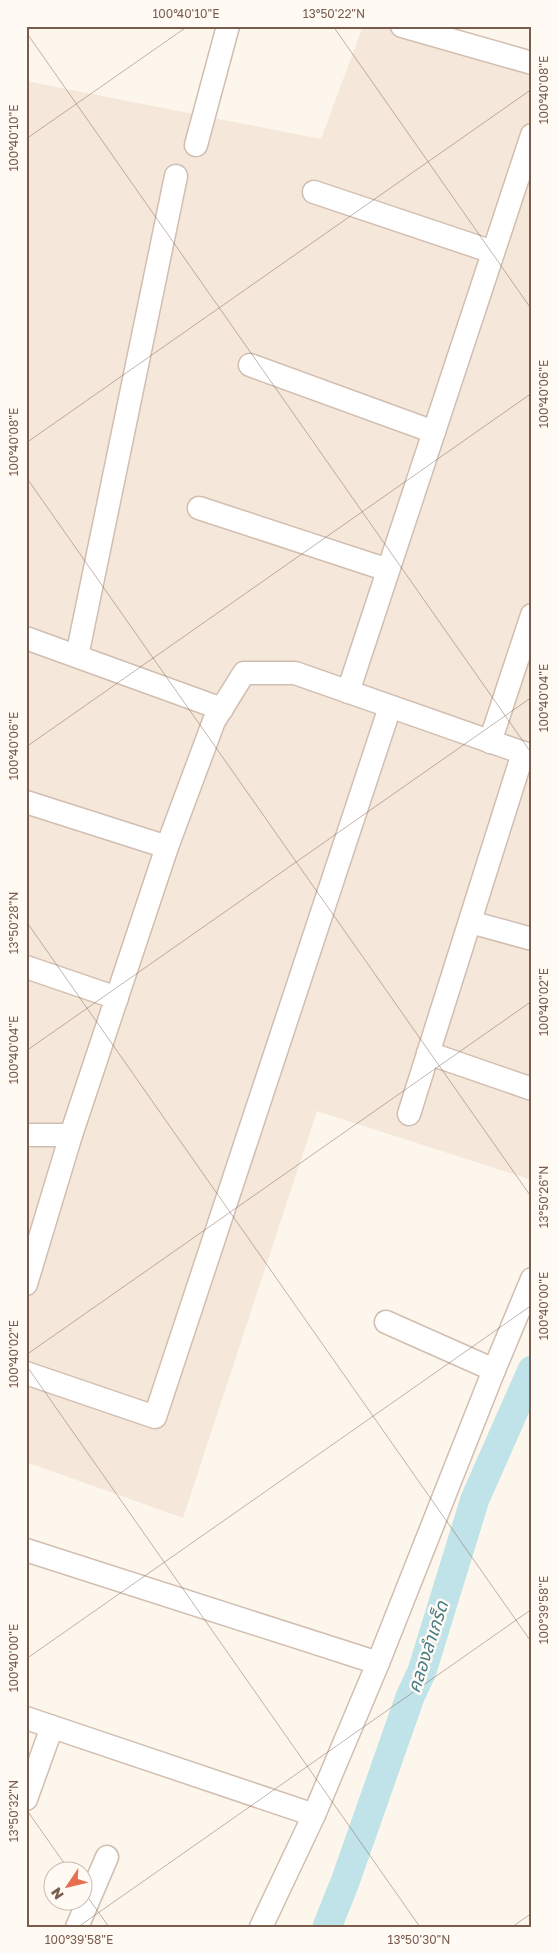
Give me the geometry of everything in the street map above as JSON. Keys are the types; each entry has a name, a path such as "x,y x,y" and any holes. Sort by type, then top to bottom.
{"street":[{"path":"196,145 228,26"},
{"path":"402,26 532,63"},
{"path":"348,692 532,135"},
{"path":"77,656 176,176"},
{"path":"314,192 493,252"},
{"path":"250,365 434,432"},
{"path":"199,508 388,570"},
{"path":"490,742 532,615"},
{"path":"26,638 222,710"},
{"path":"26,1284 71,1135 167,847 214,721 244,673 295,673 528,755 470,922 409,1114"},
{"path":"26,1373 155,1417 390,707"},
{"path":"26,802 167,847"},
{"path":"470,922 532,939"},
{"path":"26,967 117,998"},
{"path":"428,1053 532,1089"},
{"path":"26,1135 71,1135"},
{"path":"261,1927 314,1815 378,1663 532,1279"},
{"path":"386,1322 494,1370"},
{"path":"26,1550 378,1663"},
{"path":"26,1718 314,1815"},
{"path":"26,1798 52,1727"},
{"path":"77,1927 107,1857"}],"shaded area":[{"path":"363,26 423,26 532,57 532,1180 317,1111 183,1518 26,1462 26,81 321,139"}],"waterway":[{"name":"คลองลำเกร็ด","path":"327,1927 345,1882 410,1697 422,1671 475,1499 532,1370"}]}
